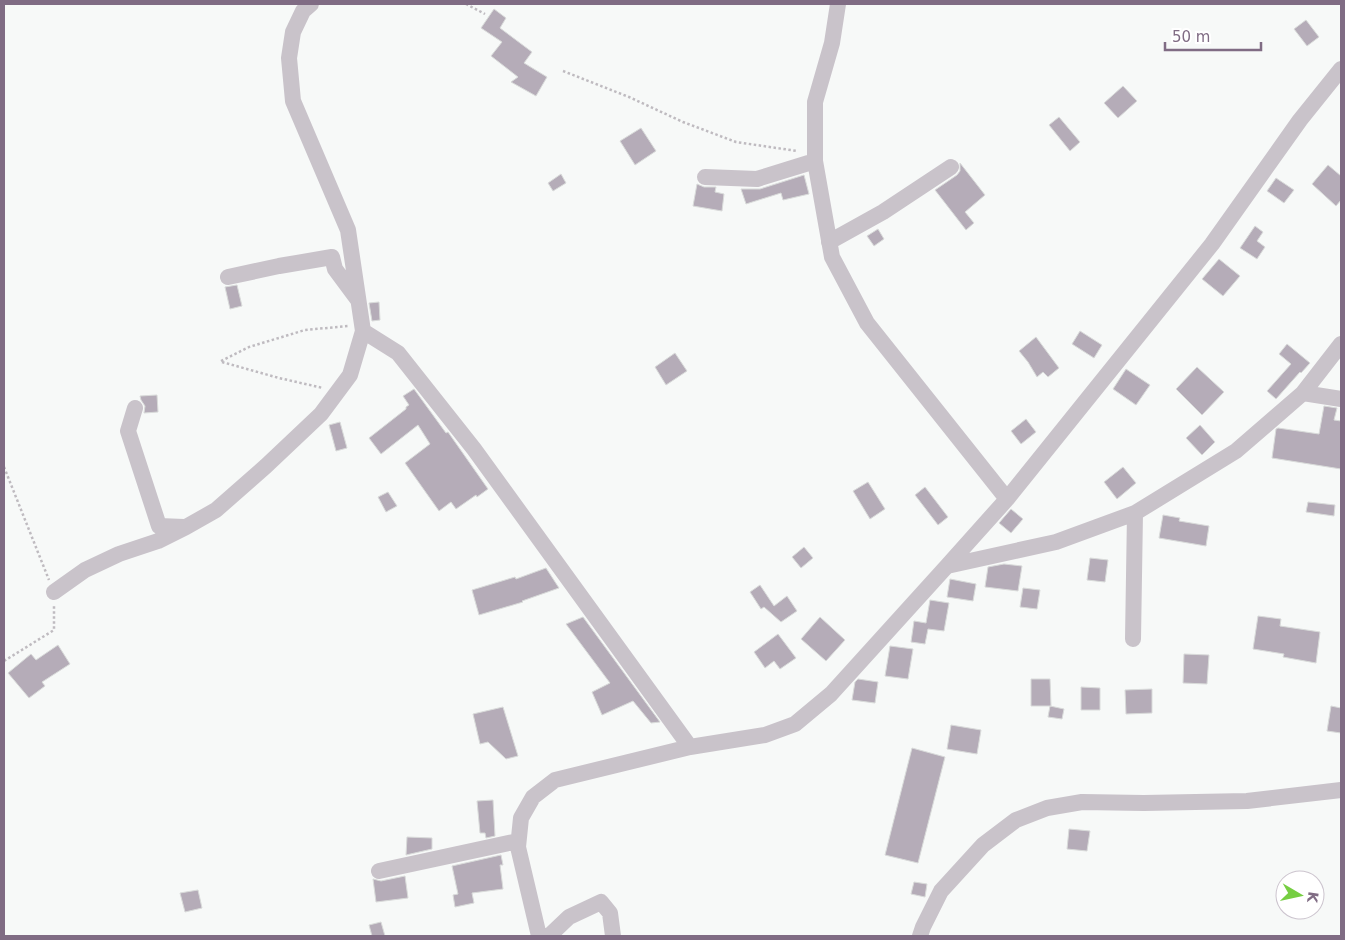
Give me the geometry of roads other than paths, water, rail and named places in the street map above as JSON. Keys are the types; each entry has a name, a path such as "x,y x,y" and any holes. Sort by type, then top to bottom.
{"street":[{"path":"54,592 84,570 119,554 158,541 216,510 321,414 350,374 363,328 348,230 292,101 289,58 293,32 303,11 311,4"},
{"path":"838,4 832,42 815,102 815,157 832,257 867,323 1006,499"},
{"path":"539,936 518,847 521,818 533,797 555,780 690,747 765,735 795,724 830,694 1006,499 1212,244 1300,120 1341,69"},
{"path":"705,177 757,178 815,157"},
{"path":"829,242 882,212 951,167"},
{"path":"228,277 332,257 335,269 359,301"},
{"path":"363,328 398,353 474,449 690,747"},
{"path":"947,566 1056,542 1135,513 1236,451 1303,393 1341,344"},
{"path":"1303,393 1341,399"},
{"path":"135,408 128,431 159,526 186,527"},
{"path":"1133,639 1135,513"},
{"path":"920,936 941,890 983,845 1016,820 1047,808 1082,802 1246,801 1341,790"},
{"path":"380,871 518,841"},
{"path":"549,936 569,917 601,902 610,913 613,936"}]}
